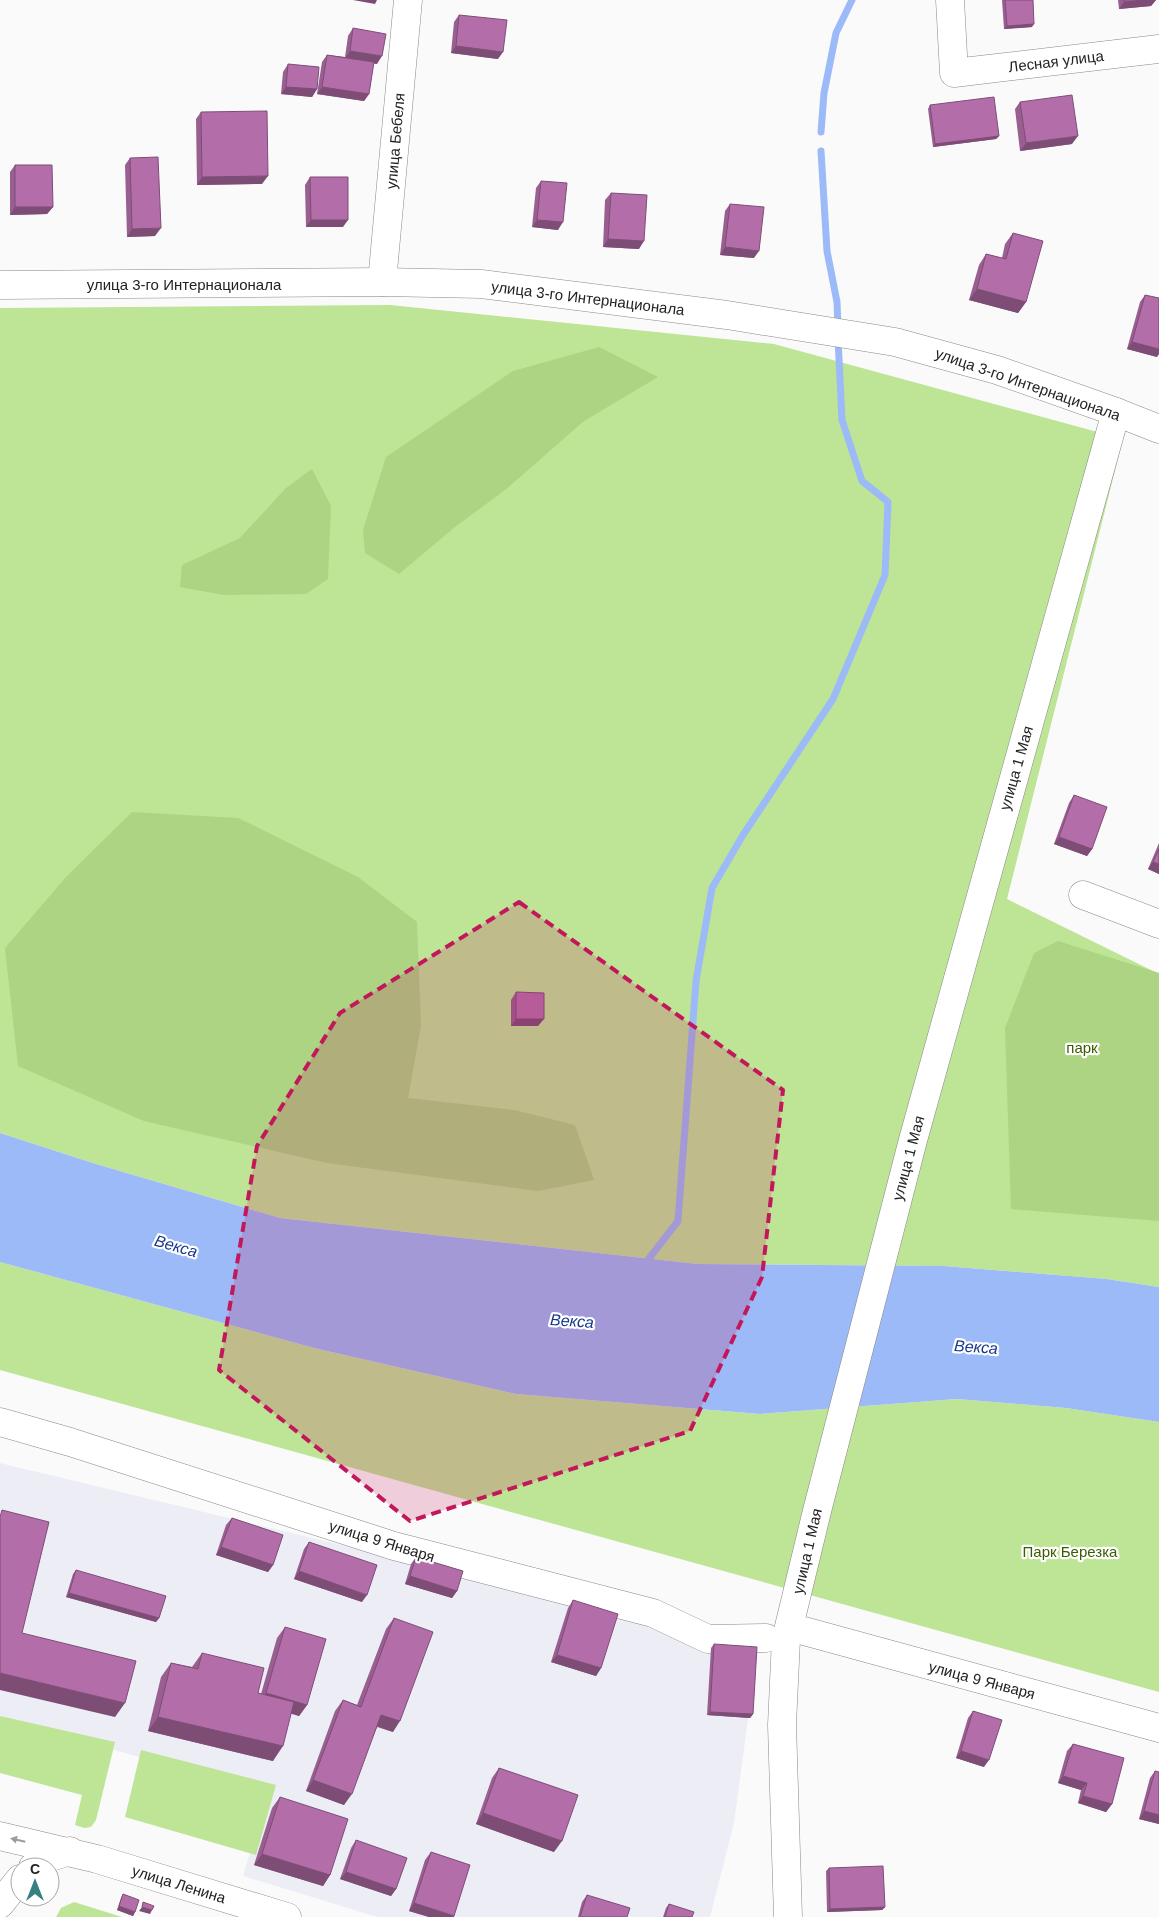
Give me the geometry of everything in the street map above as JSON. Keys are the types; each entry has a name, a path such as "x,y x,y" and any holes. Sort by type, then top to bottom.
{"street":[{"name":"улица Бебеля","path":"382,282 408,0"},
{"name":"Лесная улица","path":"950,0 954,73 1159,49"},
{"name":"улица 3-го Интернационала","path":"0,285 382,282 481,284 786,324 895,342 997,370 1159,429"},
{"name":"улица 1 Мая","path":"788,1917 782,1726 786,1639 913,1140 1116,412"},
{"path":"1083,895 1159,924"},
{"name":"улица 9 Января","path":"0,1422 70,1442 394,1546 653,1613 708,1639 766,1638"},
{"name":"улица 9 Января","path":"804,1631 1159,1728"},
{"name":"улица Ленина","path":"0,1836 70,1851 287,1917"},
{"path":"48,1857 70,1851"},
{"path":"0,1904 10,1892"}],"highlighted area":[{"path":"519,902 783,1090 762,1277 690,1431 410,1521 219,1370 257,1146 340,1013"}],"shaded area":[{"path":"0,1463 758,1645 734,1823 710,1917 377,1917 243,1876 267,1795 0,1716"}],"green space":[{"path":"390,305 774,344 1123,439 1007,899 1159,974 1159,1287 1107,1279 944,1266 698,1264 280,1218 96,1164 0,1133 0,308"},
{"path":"599,347 658,377 584,421 505,490 455,527 399,574 365,553 363,530 386,457 513,371"},
{"path":"312,469 331,506 328,579 306,594 224,595 180,587 182,565 240,538 286,488"},
{"path":"132,812 238,818 358,877 417,922 421,1026 408,1098 514,1110 575,1125 594,1180 538,1191 327,1163 144,1121 18,1066 5,948 66,877"},
{"name":"парк","path":"1058,941 1159,973 1159,1221 1011,1209 1005,1028 1034,953"},
{"name":"Парк Березка","path":"0,1262 314,1348 516,1394 760,1414 957,1399 1066,1408 1159,1422 1159,1692 0,1370"},
{"path":"0,1716 115,1742 96,1820 91,1827 84,1828 75,1825 82,1795 0,1773"},
{"path":"141,1750 276,1785 256,1855 125,1817"},
{"path":"74,1902 122,1917 56,1917 61,1908"}],"water":[{"name":"Векса","path":"0,1133 96,1164 280,1218 698,1264 944,1266 1107,1279 1159,1287 1159,1422 1066,1408 957,1399 760,1414 516,1394 314,1348 0,1262"}],"building":[{"path":"1005,0 1033,0 1034,24 1007,26"},
{"path":"1124,0 1145,0 1124,2"},
{"path":"459,15 507,20 503,52 456,46"},
{"path":"353,28 386,34 382,56 350,51"},
{"path":"327,55 374,62 369,94 322,87"},
{"path":"288,64 319,67 317,89 286,87"},
{"path":"1072,95 1078,136 1026,143 1020,102"},
{"path":"994,97 999,136 935,144 930,105"},
{"path":"267,111 268,176 202,177 201,112"},
{"path":"158,157 161,228 132,229 130,158"},
{"path":"15,165 52,165 53,207 15,207"},
{"path":"310,177 348,177 348,220 311,220"},
{"path":"541,181 567,183 563,222 537,220"},
{"path":"611,193 647,195 644,241 608,239"},
{"path":"730,204 764,207 759,251 725,247"},
{"path":"1013,233 1043,241 1026,302 977,289 986,254 1006,259"},
{"path":"1145,295 1159,298 1159,349 1132,342"},
{"path":"1074,795 1107,807 1092,849 1059,837"},
{"path":"1159,849 1159,864 1153,862"},
{"path":"516,992 544,993 544,1019 516,1019"},
{"path":"2,1510 49,1522 22,1633 136,1661 125,1703 0,1673 0,1517"},
{"path":"232,1518 283,1535 273,1565 221,1547"},
{"path":"309,1542 377,1565 367,1595 299,1571"},
{"path":"416,1557 463,1571 457,1591 410,1576"},
{"path":"76,1570 166,1596 159,1618 69,1593"},
{"path":"573,1600 618,1614 601,1668 557,1655"},
{"path":"394,1618 433,1632 400,1721 381,1715 352,1794 313,1780 343,1700 361,1707"},
{"path":"285,1627 326,1639 307,1705 266,1693"},
{"path":"714,1644 757,1647 753,1714 710,1712"},
{"path":"202,1653 264,1668 258,1693 294,1702 283,1746 158,1717 171,1663 198,1669"},
{"path":"973,1711 1002,1720 989,1760 961,1751"},
{"path":"1073,1744 1124,1758 1112,1804 1083,1796 1087,1783 1063,1776"},
{"path":"499,1768 578,1795 562,1841 483,1813"},
{"path":"1155,1771 1159,1772 1159,1815 1144,1811"},
{"path":"280,1797 348,1819 330,1875 262,1854"},
{"path":"356,1840 407,1858 396,1889 346,1872"},
{"path":"431,1852 470,1865 454,1916 414,1903"},
{"path":"883,1866 885,1907 830,1909 829,1868"},
{"path":"123,1894 139,1900 135,1912 119,1906"},
{"path":"587,1895 630,1908 627,1917 580,1917"},
{"path":"143,1902 154,1906 152,1910 142,1907"},
{"path":"669,1904 694,1912 692,1917 665,1917"}],"waterway":[{"path":"821,132 824,93 836,33 852,0"},
{"path":"821,151 827,251 837,302 838,327"},
{"path":"644,1265 678,1221 696,981 712,888 743,835 833,699 885,575 888,502 862,481 842,420 838,338"}]}
